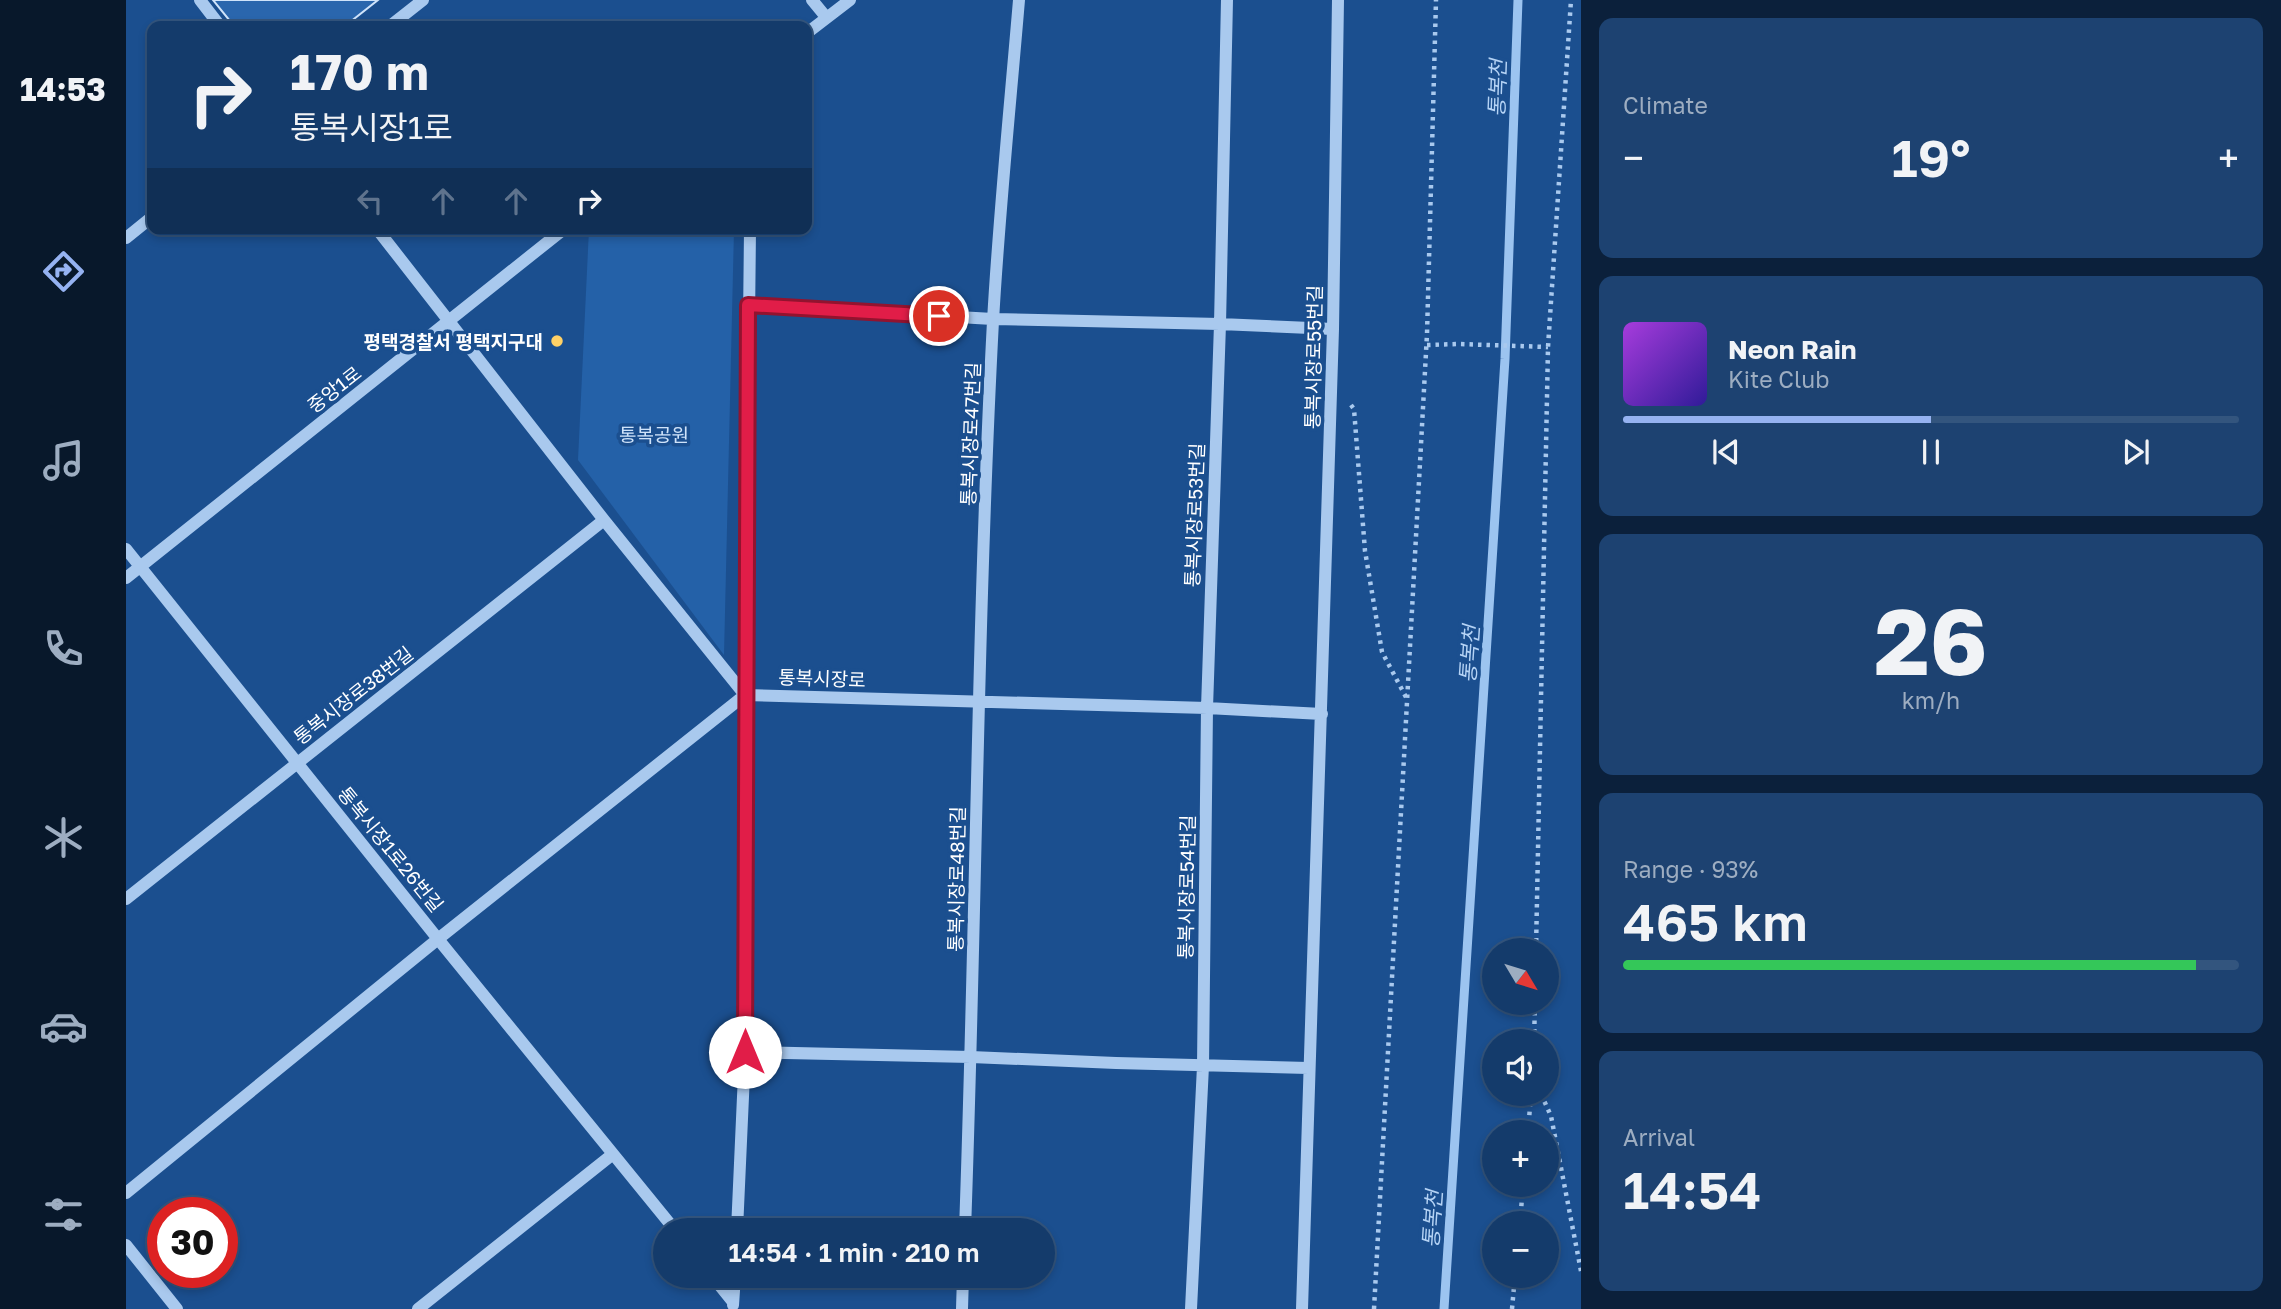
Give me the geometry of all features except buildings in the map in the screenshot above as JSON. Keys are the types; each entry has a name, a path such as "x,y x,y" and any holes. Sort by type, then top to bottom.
{"street":[{"path":"200,0 216,21"},
{"path":"396,21 423,0"},
{"path":"812,0 827,17"},
{"path":"812,29 849,0"},
{"name":"통복시장로47번길","path":"979,702 993,319 1019,0"},
{"name":"통복시장로53번길","path":"1207,708 1220,324 1227,0"},
{"name":"통복시장로55번길","path":"1302,1309 1332,380 1338,0"},
{"path":"126,238 147,221"},
{"path":"382,235 604,520 746,695"},
{"name":"중앙1로","path":"126,578 557,235"},
{"path":"738,1218 745,1052 750,235"},
{"path":"748,305 993,319 1220,324 1333,330"},
{"name":"통복시장로38번길","path":"126,899 604,520"},
{"name":"통복시장1로26번길","path":"126,549 665,1218"},
{"path":"126,1193 438,939 746,695"},
{"name":"통복시장로","path":"746,695 1207,708 1322,714"},
{"name":"통복시장로48번길","path":"965,1218 979,702"},
{"name":"통복시장로54번길","path":"1191,1309 1203,1066 1207,708"},
{"path":"745,1052 1308,1068"},
{"path":"418,1309 613,1154"},
{"path":"126,1245 177,1309"},
{"path":"721,1288 733,1305"},
{"path":"962,1309 963,1288"}],"path":[{"path":"1374,1309 1426,345 1436,0"},
{"path":"1536,938 1548,347 1571,0"},
{"path":"1426,345 1548,347"},
{"path":"1332,380 1354,409 1365,551 1382,652 1407,700"},
{"path":"1546,1106 1581,1271"},
{"path":"1512,1309 1514,1288"}],"green space":[{"name":"통복공원","path":"589,235 734,235 724,655 578,460"}],"waterway":[{"name":"통복천","path":"1444,1309 1505,359 1518,0"}],"place":[{"name":"평택경찰서 평택지구대","path":"557,341"}],"route":[{"path":"745,1052 748,305 939,316"}]}
